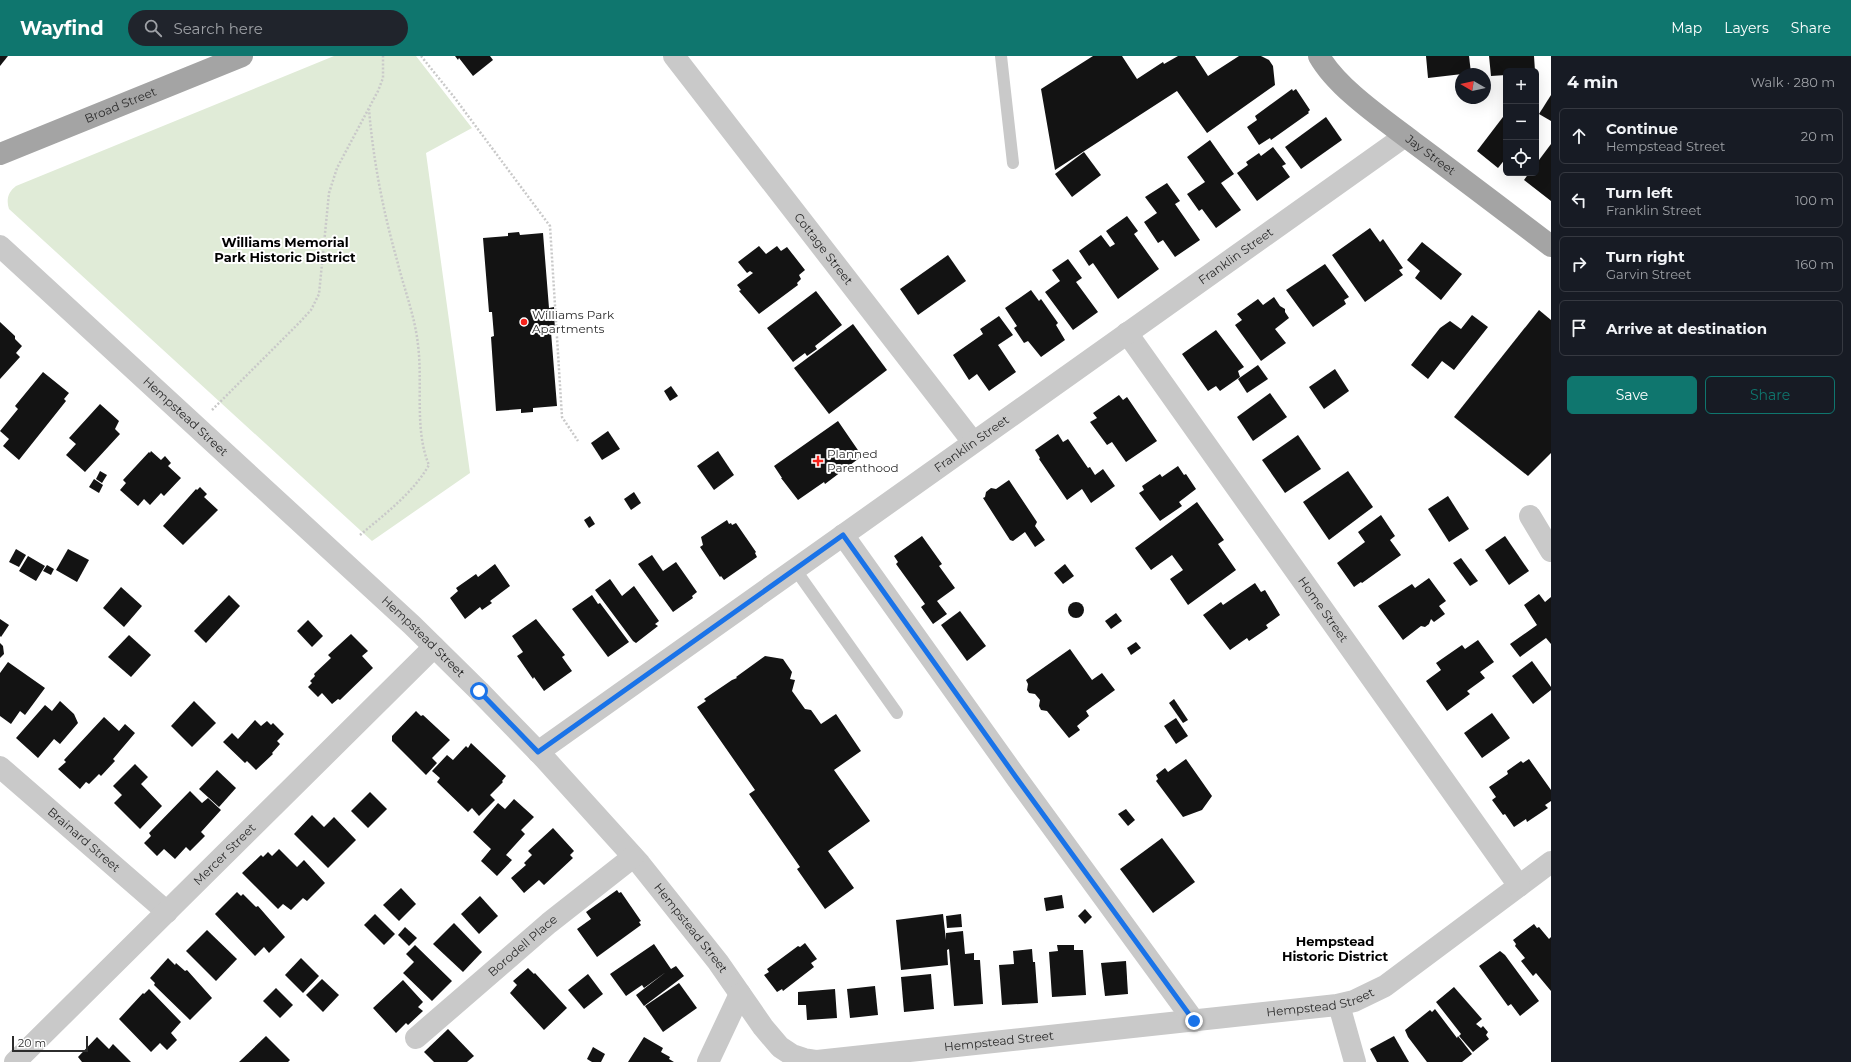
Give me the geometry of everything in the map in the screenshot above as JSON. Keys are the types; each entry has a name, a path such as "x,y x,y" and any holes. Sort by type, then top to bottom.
{"main road":[{"name":"Broad Street","path":"0,154 242,56"},
{"name":"Jay Street","path":"1319,56 1342,85 1405,136 1551,246"}],"street":[{"name":"Cottage Street","path":"674,56 974,442"},
{"name":"Franklin Street","path":"538,752 1405,136"},
{"name":"Hempstead Street","path":"0,246 434,646 538,752 633,857 718,962 763,1027 780,1047 792,1055 816,1062 1339,1005 1365,996 1385,986 1551,862"},
{"name":"Home Street","path":"1127,333 1519,886"},
{"path":"1530,516 1551,551"},
{"path":"843,535 1013,774 1194,1021"},
{"name":"Mercer Street","path":"15,1062 434,646"},
{"name":"Brainard Street","path":"0,768 167,912"},
{"name":"Borodell Place","path":"416,1038 543,928 633,857"},
{"path":"708,1062 740,994"},
{"path":"1339,1005 1355,1062"}],"lane":[{"path":"1002,56 1013,163"},
{"path":"795,569 897,713"}],"path":[{"path":"198,428 218,402 311,310 319,294 329,194 337,168 369,109 383,78 383,56"},
{"path":"421,56 454,97 550,226 562,417 578,441"},
{"path":"360,535 393,507 424,474 429,465 422,446 418,346 412,313 396,259 377,174 369,109"}],"green space":[{"path":"334,56 416,56 472,128 426,153 470,473 372,541 9,209 8,202 9,194 16,186"}],"building":[{"path":"0,56 8,56 0,66"},
{"path":"455,56 490,56 493,60 473,76 459,58 458,60"},
{"path":"1093,56 1122,56 1137,79 1163,62 1164,64 1178,56 1195,56 1208,76 1239,56 1261,56 1269,60 1273,66 1275,85 1207,133 1177,91 1055,170 1041,89"},
{"path":"1426,56 1469,56 1470,68 1455,68 1455,75 1428,78"},
{"path":"1489,56 1534,56 1535,68 1503,68 1503,75 1491,76"},
{"path":"1292,89 1293,91 1296,89 1310,110 1308,112 1309,113 1271,140 1270,138 1259,145 1247,127 1257,120 1255,116"},
{"path":"1551,95 1551,121 1539,114"},
{"path":"1326,117 1342,140 1301,169 1285,147"},
{"path":"1503,117 1503,162 1498,168 1477,151"},
{"path":"1210,140 1234,174 1221,183 1241,210 1216,228 1202,209 1199,211 1187,194 1205,182 1187,157"},
{"path":"1551,144 1551,201 1524,180 1527,176 1539,176 1539,160"},
{"path":"1273,147 1286,164 1282,166 1290,177 1257,201 1237,173 1248,165 1246,162 1259,153 1261,156"},
{"path":"1084,152 1101,175 1072,197 1055,174"},
{"path":"1167,183 1180,201 1175,204 1200,240 1175,257 1163,240 1158,243 1144,222 1157,213 1145,197"},
{"path":"1127,216 1138,231 1134,234 1159,269 1118,299 1093,263 1089,266 1079,251 1101,235 1110,247 1115,244 1106,231"},
{"path":"1370,228 1380,242 1383,239 1403,268 1399,270 1403,275 1365,302 1332,255"},
{"name":"Williams Park Apartments","path":"519,232 520,235 543,233 549,308 554,307 555,332 551,332 557,406 533,408 533,412 521,413 521,409 496,411 491,337 494,336 492,312 489,312 483,238 508,236 508,233"},
{"path":"1422,242 1462,274 1441,300 1415,278 1420,271 1407,260"},
{"path":"759,246 766,254 777,246 781,251 787,247 805,270 799,275 801,279 797,283 798,285 759,314 739,291 741,290 737,285 753,273 750,271 747,273 738,262"},
{"path":"948,255 966,281 918,315 900,289"},
{"path":"1068,259 1082,278 1076,282 1098,312 1073,330 1045,292 1060,281 1052,270"},
{"path":"1325,264 1349,297 1344,300 1346,304 1313,327 1286,290"},
{"path":"1031,290 1039,301 1041,299 1058,323 1056,325 1065,340 1041,357 1028,341 1024,343 1014,328 1017,326 1005,308"},
{"path":"816,291 842,325 815,346 817,349 807,356 805,353 793,362 767,328"},
{"path":"1274,297 1280,306 1285,309 1285,312 1289,318 1275,329 1286,343 1261,361 1235,325 1242,320 1237,314 1258,299 1263,305"},
{"path":"1539,310 1551,320 1551,453 1528,476 1454,417"},
{"path":"1472,315 1488,327 1454,370 1442,361 1428,379 1411,365 1440,328 1450,321 1461,329"},
{"path":"999,316 1013,335 998,345 1016,372 989,391 977,374 969,380 953,355 983,334 980,329"},
{"path":"0,322 15,336 15,339 22,346 16,353 20,357 0,379"},
{"path":"853,324 887,370 829,414 794,368"},
{"path":"1216,330 1244,367 1238,371 1240,377 1220,391 1216,386 1208,391 1182,354"},
{"path":"1258,365 1268,379 1247,393 1238,379"},
{"path":"1335,369 1349,391 1324,409 1309,387"},
{"path":"43,372 69,393 64,399 66,401 19,460 3,446 9,439 0,431 18,409 15,406"},
{"path":"671,386 678,396 670,401 664,391"},
{"path":"1270,393 1287,417 1253,441 1237,417"},
{"path":"1119,395 1123,400 1127,397 1157,441 1126,462 1112,442 1107,445 1090,422 1097,418 1093,413"},
{"path":"100,404 119,421 115,429 120,434 85,472 66,455 76,444 69,438"},
{"name":"Planned Parenthood","path":"838,421 862,456 825,484 824,482 798,500 781,478 774,466"},
{"path":"608,431 620,449 602,460 591,443"},
{"path":"1058,434 1063,442 1068,439 1088,468 1090,467 1095,475 1103,469 1115,486 1091,503 1082,489 1067,500 1039,459 1040,458 1035,450"},
{"path":"1298,435 1321,469 1285,493 1262,460"},
{"path":"151,451 161,460 165,456 171,463 168,466 181,478 164,496 161,493 150,505 144,499 138,506 120,490 126,483 123,480"},
{"path":"718,451 734,475 714,490 697,466"},
{"path":"1178,466 1184,475 1186,474 1196,489 1179,502 1182,506 1160,521 1139,493 1144,490 1142,486 1160,474 1162,477"},
{"path":"100,471 107,475 102,483 96,479"},
{"path":"1348,471 1373,507 1329,540 1303,502"},
{"path":"94,479 103,485 99,493 89,487"},
{"path":"1009,480 1037,522 1035,526 1045,540 1035,547 1025,532 1013,541 1010,540 983,498 985,497 986,492 991,488 996,489"},
{"path":"200,487 207,494 204,497 218,510 183,545 163,526 196,489 197,490"},
{"path":"634,492 641,503 631,510 624,499"},
{"path":"1448,496 1469,529 1449,542 1428,509"},
{"path":"1197,502 1224,540 1218,544 1236,570 1188,605 1170,579 1183,570 1172,555 1151,570 1135,548"},
{"path":"1381,515 1395,536 1390,540 1401,555 1354,587 1337,563 1365,542 1358,532"},
{"path":"590,516 595,524 589,528 584,520"},
{"path":"727,520 729,524 731,523 732,525 736,523 756,552 757,557 724,580 721,576 720,577 700,547 703,545 701,537"},
{"path":"922,536 942,564 939,566 955,588 937,601 947,614 933,624 921,607 925,604 896,564 898,562 894,556"},
{"path":"1505,536 1529,571 1509,585 1485,550"},
{"path":"16,549 26,555 19,567 9,562"},
{"path":"68,549 89,560 77,582 56,570"},
{"path":"652,555 663,571 676,562 697,592 692,596 693,598 673,612 638,564"},
{"path":"28,556 45,566 36,581 19,571"},
{"path":"1461,558 1478,581 1470,586 1453,563"},
{"path":"495,564 510,586 490,601 492,603 482,610 480,607 465,619 450,598 458,591 456,588 476,574 478,577"},
{"path":"1065,564 1074,576 1063,584 1054,573"},
{"path":"47,565 54,569 51,575 43,571"},
{"path":"1429,578 1446,601 1439,606 1445,614 1434,622 1431,619 1429,624 1425,627 1421,626 1403,640 1378,606 1412,584 1415,588"},
{"path":"610,579 622,596 634,586 659,621 655,624 658,626 636,643 595,590"},
{"path":"1255,583 1261,592 1265,590 1280,615 1266,625 1268,628 1249,641 1247,638 1230,650 1203,615 1221,602 1223,605"},
{"path":"121,587 142,606 124,627 103,608"},
{"path":"1539,594 1545,602 1551,597 1551,644 1546,638 1520,657 1510,644 1537,625 1524,605"},
{"path":"229,595 240,606 206,643 194,631"},
{"path":"592,595 598,604 600,603 629,642 608,657 572,609"},
{"path":"1076,602 1082,604 1084,610 1082,616 1076,618 1070,616 1068,610 1070,604"},
{"path":"960,611 986,646 967,661 941,625"},
{"path":"1116,613 1122,621 1111,629 1105,621"},
{"path":"0,619 9,625 1,637 0,636"},
{"path":"536,619 565,655 562,657 572,671 544,691 534,677 533,679 517,656 523,652 512,636"},
{"path":"308,620 323,636 312,647 297,631"},
{"path":"351,634 368,651 362,656 373,668 340,700 338,699 332,704 322,693 318,697 308,687 312,683 310,681 315,676 314,674 331,658 328,655"},
{"path":"129,635 151,655 131,677 108,657"},
{"path":"1478,640 1494,662 1480,672 1485,678 1467,691 1470,694 1447,711 1426,681 1441,670 1436,663 1462,645 1465,649"},
{"path":"1136,642 1141,648 1131,655 1127,648"},
{"path":"0,643 3,646 4,654 0,658"},
{"path":"1070,649 1092,680 1102,673 1115,690 1086,711 1089,716 1077,726 1080,730 1069,738 1047,711 1041,710 1039,706 1040,700 1035,694 1029,693 1027,690 1028,684 1026,680"},
{"path":"765,656 783,659 792,672 790,679 795,680 792,691 805,709 811,710 821,724 836,714 861,751 834,770 870,821 828,851 854,888 825,909 797,869 800,867 749,794 755,790 697,707 706,701 704,699 737,678 736,677"},
{"path":"1532,661 1551,687 1551,690 1533,704 1512,676"},
{"path":"8,662 45,688 25,715 20,711 11,724 0,716 0,673"},
{"path":"1174,699 1188,720 1183,723 1169,703"},
{"path":"60,701 74,714 78,723 60,744 54,739 38,758 16,738 45,705 52,711"},
{"path":"194,701 216,723 192,747 171,726"},
{"path":"416,711 421,716 423,715 450,740 432,758 437,763 426,775 392,741 392,736"},
{"path":"1492,713 1510,738 1482,758 1464,733"},
{"path":"104,717 119,731 125,724 135,733 113,759 115,761 101,776 99,774 89,784 86,782 80,789 58,769 66,762 64,760"},
{"path":"1176,718 1188,736 1176,744 1164,726"},
{"path":"255,720 261,726 267,721 271,725 273,723 284,734 277,741 280,744 272,753 273,754 256,770 247,761 245,763 223,742 232,733 238,739"},
{"path":"471,743 506,776 502,781 503,782 490,795 495,800 479,816 472,808 468,812 437,782 440,778 432,771 447,755 453,760 466,746 468,748"},
{"path":"1186,759 1212,796 1202,810 1183,817 1156,781 1158,779 1156,775 1165,768 1168,772"},
{"path":"1529,759 1551,790 1551,801 1545,805 1548,808 1527,822 1526,819 1514,827 1505,814 1503,815 1492,800 1496,797 1489,787 1508,774 1507,771 1521,761 1523,763"},
{"path":"135,764 148,777 141,784 162,806 140,829 114,803 122,795 113,786"},
{"path":"217,770 236,788 219,807 199,789"},
{"path":"190,791 202,803 208,798 221,810 201,832 205,836 190,851 186,847 175,859 164,849 157,856 144,843 151,836 149,833"},
{"path":"370,792 387,809 368,828 351,811"},
{"path":"514,799 534,817 521,830 525,834 506,855 512,860 497,876 481,861 491,849 473,832 498,803 505,809"},
{"path":"1126,809 1135,820 1128,826 1118,814"},
{"path":"312,815 324,827 334,817 356,840 328,868 294,834"},
{"path":"553,828 574,851 570,855 573,858 544,885 539,880 524,893 511,878 526,865 524,863 532,855 528,851"},
{"path":"1162,838 1195,882 1153,913 1120,869"},
{"path":"279,849 297,867 304,860 325,883 307,901 303,898 291,910 283,904 278,909 242,873 261,855 263,857 268,852 272,856"},
{"path":"401,888 416,904 399,921 383,905"},
{"path":"617,890 619,893 621,892 641,921 639,922 641,925 597,957 577,929 591,919 586,912"},
{"path":"237,892 241,896 243,894 256,907 258,906 285,937 269,953 264,947 255,956 215,914"},
{"path":"1062,895 1064,908 1046,911 1044,898"},
{"path":"480,896 498,916 479,934 461,914"},
{"path":"1085,909 1092,917 1085,924 1078,916"},
{"path":"375,914 395,934 384,945 364,925"},
{"path":"943,914 946,940 946,933 963,931 965,954 974,953 974,960 980,960 983,1004 954,1006 949,949 947,950 948,965 901,970 896,920"},
{"path":"961,914 962,927 947,928 946,916"},
{"path":"454,923 482,952 463,972 433,944"},
{"path":"1534,924 1537,928 1539,927 1549,939 1551,937 1551,991 1536,973 1533,976 1521,961 1525,958 1515,946 1516,944 1513,940"},
{"path":"405,927 417,938 409,946 398,935"},
{"path":"207,930 237,959 216,981 186,951"},
{"path":"805,943 817,959 811,963 814,967 783,991 782,989 777,992 764,975 769,972 767,969 798,946 800,947"},
{"path":"654,944 671,969 676,966 684,976 644,1006 636,995 666,972 644,988 642,985 626,996 610,974"},
{"path":"415,945 452,981 432,1001 403,973 414,962 406,954"},
{"path":"1057,945 1074,945 1074,950 1083,950 1086,995 1052,997 1049,952 1058,951"},
{"path":"1032,949 1033,962 1035,962 1038,1003 1002,1005 999,965 1014,964 1013,951"},
{"path":"1500,951 1505,955 1539,1001 1520,1016 1511,1004 1508,1006 1479,966"},
{"path":"168,958 175,965 176,963 185,971 187,970 212,998 190,1020 154,985 155,983 150,978"},
{"path":"301,958 319,976 303,993 285,975"},
{"path":"1126,961 1128,994 1105,996 1101,963"},
{"path":"528,968 534,974 535,973 567,1008 544,1030 510,993 517,985 513,981"},
{"path":"588,974 603,994 584,1009 568,990"},
{"path":"931,974 934,1009 904,1012 901,977"},
{"path":"322,979 339,995 323,1012 306,995"},
{"path":"403,980 423,1002 418,1007 423,1011 408,1025 406,1023 396,1033 373,1008"},
{"path":"679,983 697,1008 663,1032 645,1006"},
{"path":"875,986 878,1015 850,1018 847,989"},
{"path":"1454,987 1482,1019 1476,1024 1481,1028 1483,1026 1488,1032 1486,1035 1489,1039 1473,1052 1459,1036 1461,1034 1436,1002"},
{"path":"276,988 293,1005 280,1018 263,1001"},
{"path":"149,989 181,1022 171,1033 177,1040 167,1050 160,1043 151,1052 119,1019 143,993 144,994"},
{"path":"835,989 837,1018 807,1020 806,1005 798,1005 798,992"},
{"path":"1435,1009 1457,1038 1458,1036 1472,1054 1462,1062 1427,1062 1408,1037 1405,1030 1430,1010 1432,1012"},
{"path":"448,1029 474,1056 467,1062 434,1062 424,1052"},
{"path":"266,1036 290,1060 288,1062 239,1062"},
{"path":"1394,1036 1409,1062 1377,1062 1370,1049"},
{"path":"97,1037 109,1049 113,1044 131,1062 82,1062 78,1057"},
{"path":"644,1037 663,1048 661,1052 670,1057 669,1059 674,1062 628,1062"},
{"path":"593,1047 605,1054 601,1062 592,1062 587,1059"}],"place":[{"name":"Williams Park Apartments","path":"524,322"},
{"name":"Planned Parenthood","path":"818,461"}],"district":[{"name":"Williams Memorial Park Historic District","path":"285,250"},
{"name":"Hempstead Historic District","path":"1335,948"}],"route":[{"path":"479,691 538,752 843,535 1018,780 1194,1021"}]}
